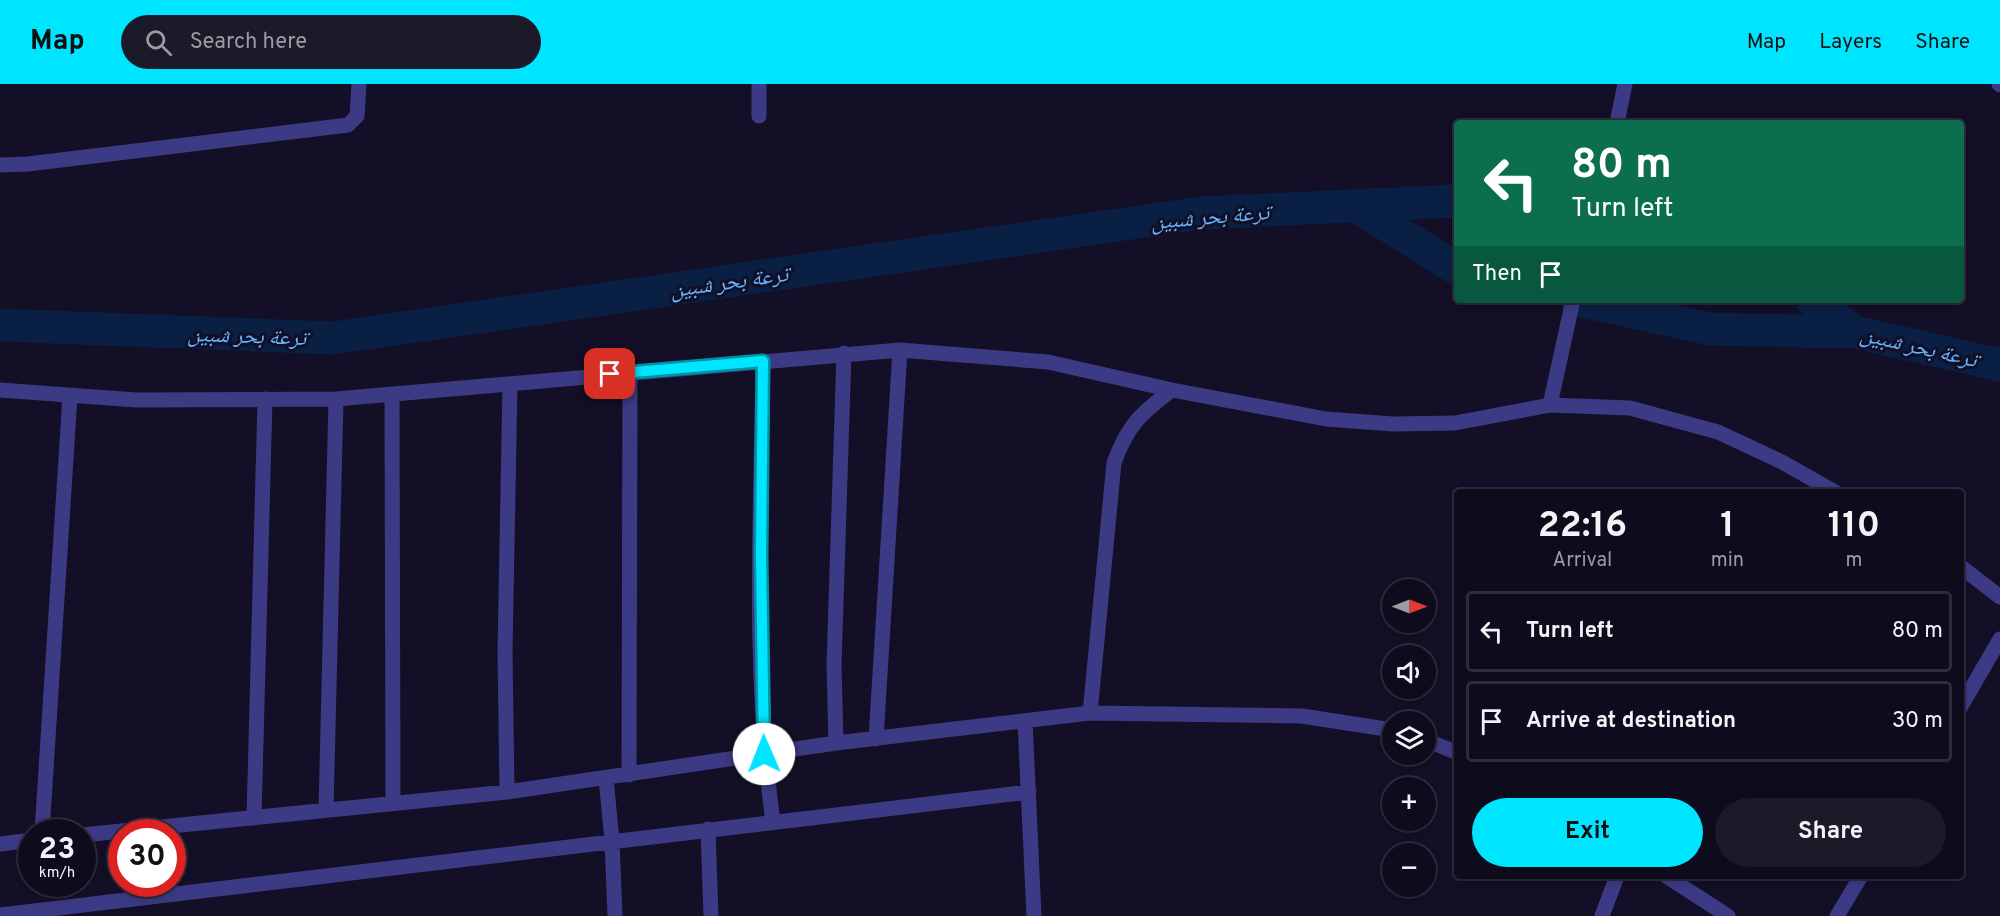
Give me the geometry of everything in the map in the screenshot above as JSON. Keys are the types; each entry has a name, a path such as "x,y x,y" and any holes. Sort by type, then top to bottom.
{"street":[{"path":"0,165 28,164 348,125 357,116 359,84"},
{"path":"759,84 759,116"},
{"path":"1618,120 1625,84"},
{"path":"1550,405 1559,355 1573,303"},
{"path":"876,739 900,350"},
{"path":"0,390 136,400 336,399 392,396 844,353 900,350 1048,362 1172,390 1326,419 1393,424 1455,423 1550,405 1630,408 1718,432 1782,462 1830,489"},
{"path":"836,742 834,665 844,353"},
{"path":"763,361 761,567 764,754 773,822"},
{"path":"629,775 630,372"},
{"path":"507,792 505,616 510,384"},
{"path":"1090,713 1114,463 1122,441 1133,422 1172,390"},
{"path":"43,819 70,396"},
{"path":"392,396 393,803"},
{"path":"254,818 265,399"},
{"path":"326,810 336,399"},
{"path":"1964,569 2000,597"},
{"path":"1964,701 2000,639"},
{"path":"96,834 507,792 836,742 1090,713 1302,716 1382,728"},
{"path":"1025,721 1034,916"},
{"path":"1436,744 1454,751"},
{"path":"606,778 612,841 615,916"},
{"path":"0,915 1029,792"},
{"path":"708,830 711,916"},
{"path":"0,844 18,842"},
{"path":"1602,916 1616,879"},
{"path":"1671,879 1728,916"},
{"path":"1837,916 1859,879"}],"waterway":[{"name":"ترعة بحر شبين","path":"0,325 333,338 1201,213 1454,201"},
{"path":"1354,205 1454,267"},
{"path":"1591,303 1710,329 1855,332"},
{"name":"ترعة بحر شبين","path":"1816,303 1855,332 2000,365"}],"route":[{"path":"610,374 763,361 761,636 764,754"}]}
